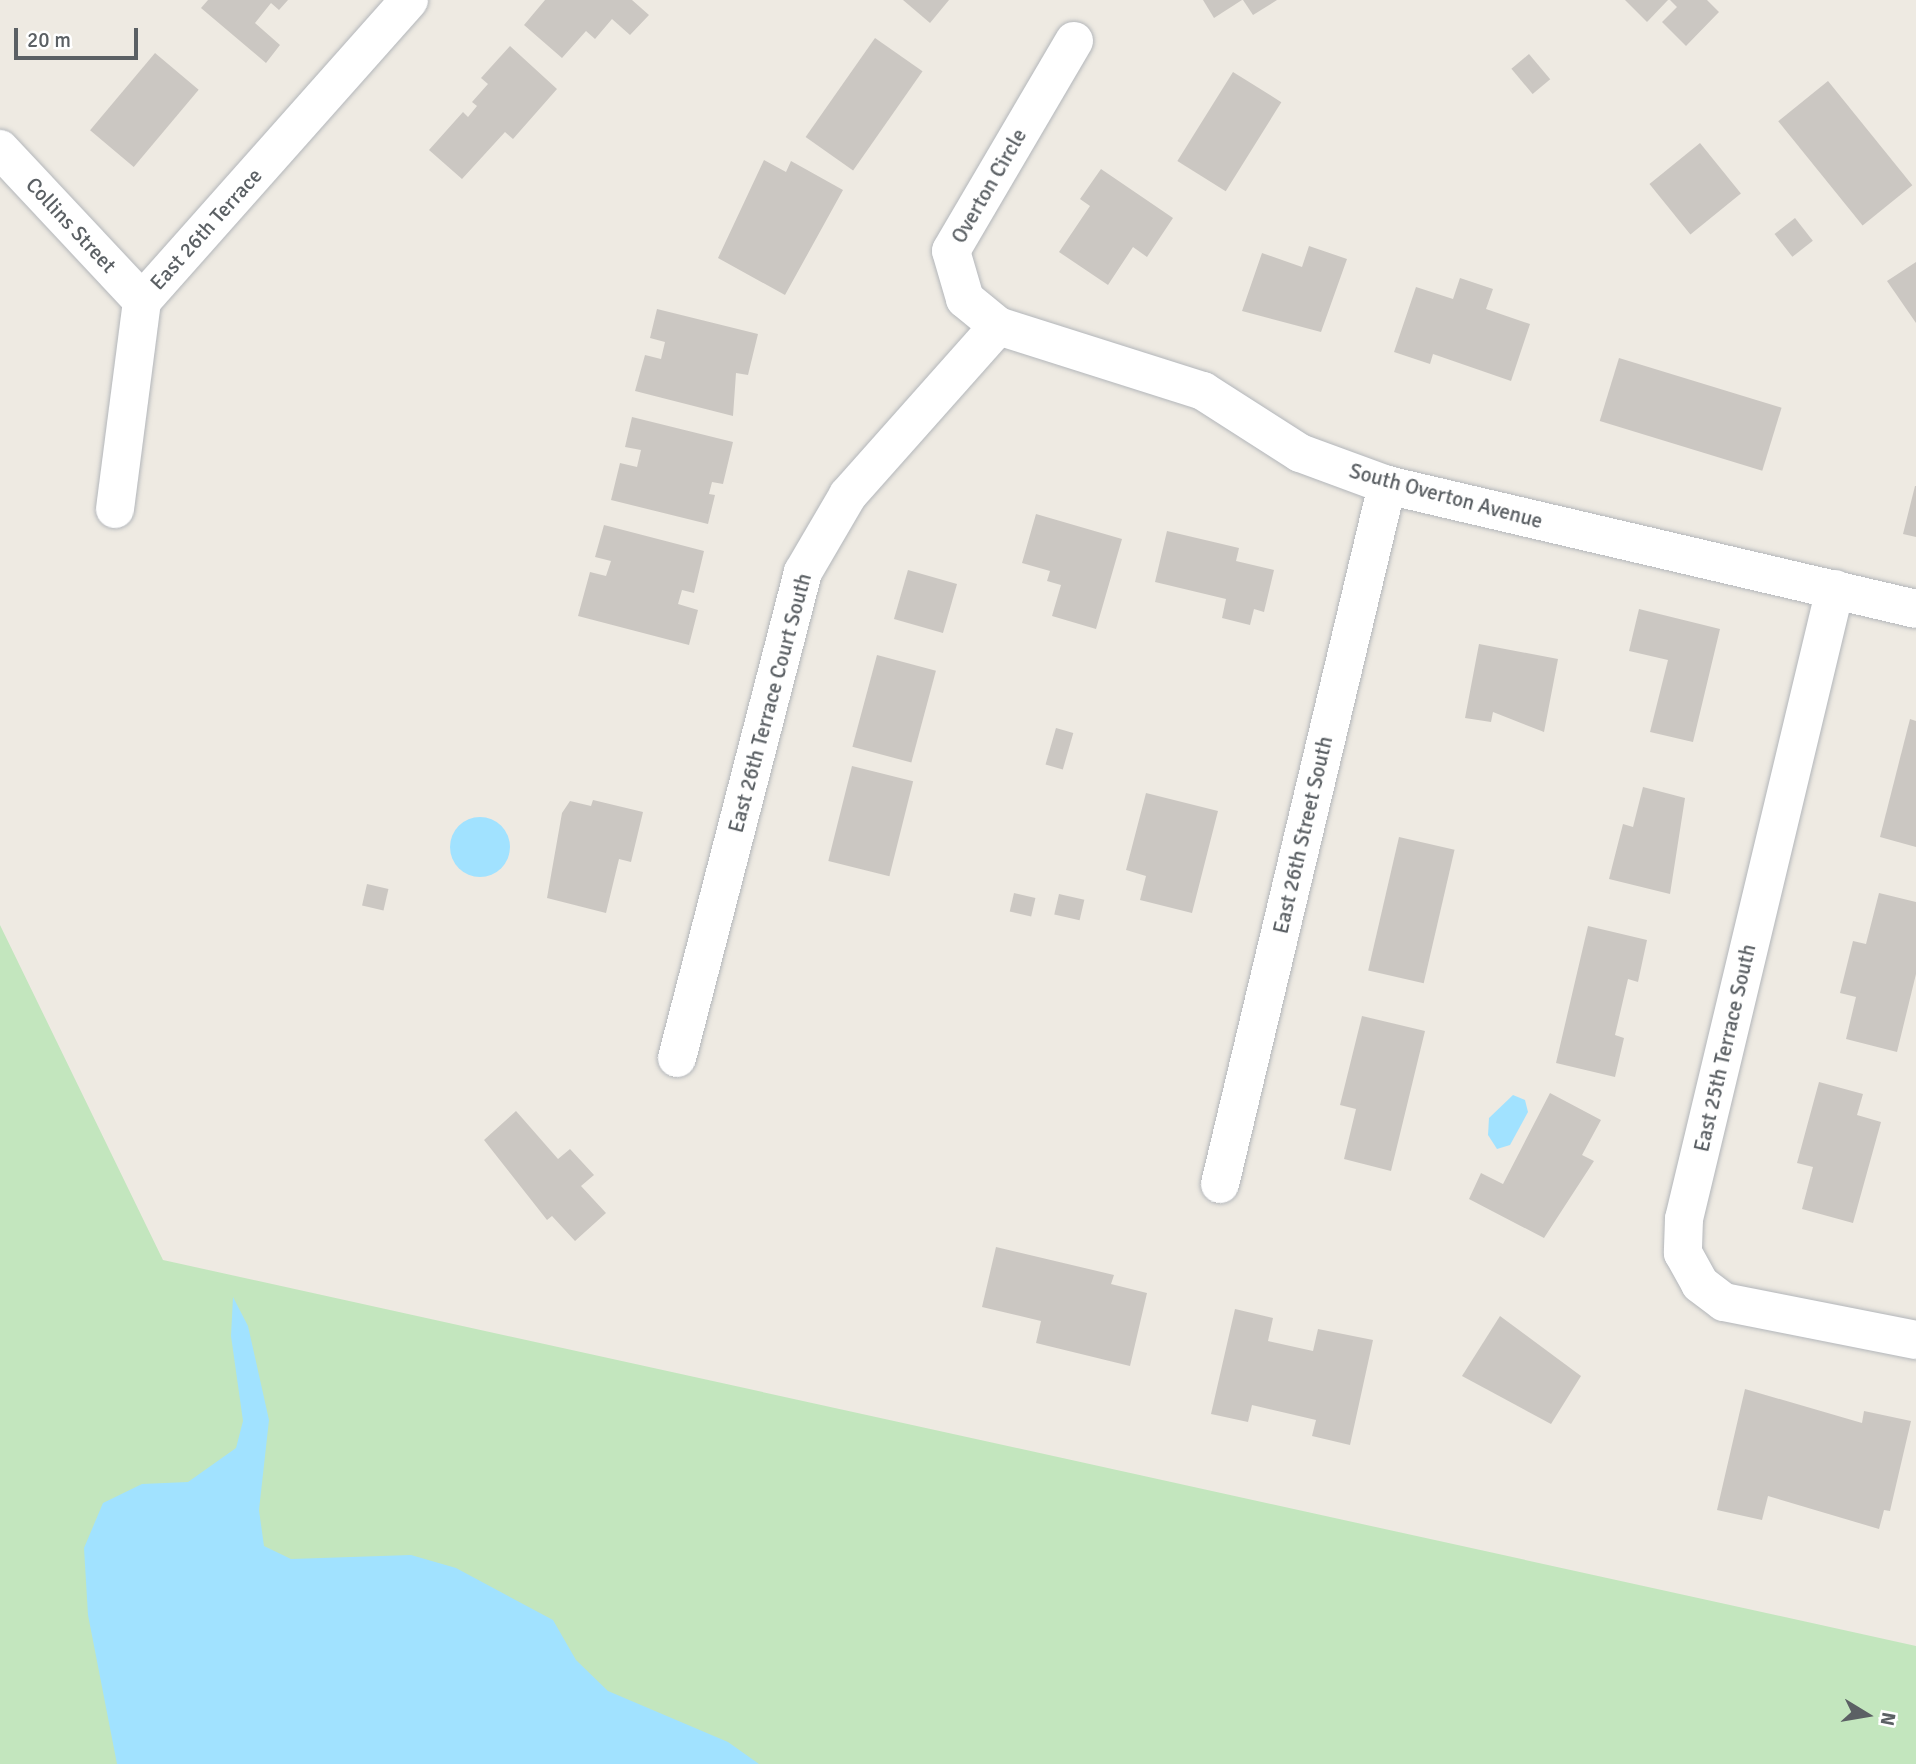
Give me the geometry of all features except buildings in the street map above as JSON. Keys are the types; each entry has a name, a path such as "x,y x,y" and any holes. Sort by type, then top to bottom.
{"street":[{"name":"East 26th Terrace","path":"115,509 142,301 409,0"},
{"name":"Overton Circle","path":"998,326 965,299 951,251 1074,41"},
{"name":"Collins Street","path":"0,149 142,301"},
{"name":"South Overton Avenue","path":"998,326 1203,391 1300,453 1387,485 1916,609"},
{"name":"East 26th Terrace Court South","path":"677,1058 803,572 848,495 998,326"},
{"name":"East 26th Street South","path":"1220,1184 1387,485"},
{"name":"East 25th Terrace South","path":"1835,589 1684,1219 1683,1252 1699,1284 1724,1301 1916,1340"}],"green space":[{"path":"0,925 163,1260 1916,1646 1916,1764 0,1764"}],"water":[{"path":"474,817 486,817 505,830 510,847 508,859 497,872 486,877 474,877 455,864 450,853 450,841 463,822"},
{"path":"1513,1095 1525,1100 1528,1112 1510,1145 1497,1149 1488,1135 1489,1118"},
{"path":"233,1297 248,1326 269,1420 259,1510 264,1546 291,1559 411,1555 456,1568 553,1620 576,1660 608,1691 728,1742 759,1764 117,1764 88,1615 84,1548 103,1503 142,1484 188,1482 236,1448 243,1421 231,1336"}]}
